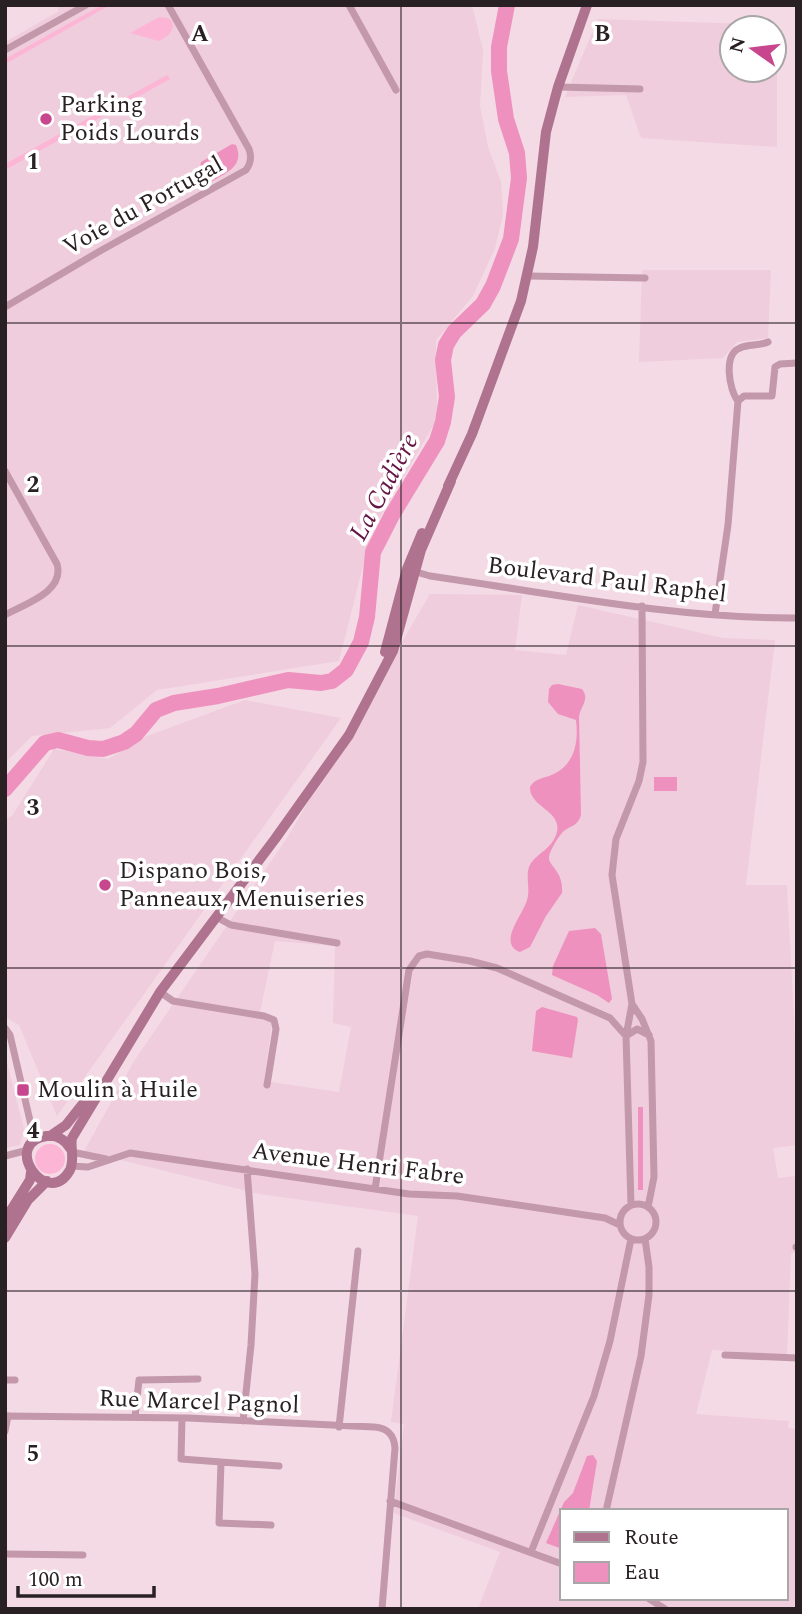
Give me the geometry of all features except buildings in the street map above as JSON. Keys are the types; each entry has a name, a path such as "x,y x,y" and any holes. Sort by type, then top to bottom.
{"street":[{"path":"5,50 86,5"},
{"name":"Voie du Portugal","path":"5,307 249,166 249,149 168,5"},
{"path":"349,5 396,90"},
{"path":"7,1236 28,1199 47,1181 65,1176 71,1166 72,1138 160,992 349,735 393,651 410,570 464,455 512,328 528,276 543,148 558,87 587,5"},
{"path":"558,87 640,89"},
{"path":"528,276 645,278"},
{"path":"715,614 728,525 738,401 732,392 730,368 734,352 740,347 768,342"},
{"path":"738,401 747,396 772,396 775,367 797,363"},
{"path":"5,471 57,564 59,573 57,582 41,595 5,615"},
{"name":"Boulevard Paul Raphel","path":"410,570 430,576 642,606 747,618 797,618"},
{"path":"631,1205 626,1036 632,1004 612,874 616,839 639,781 643,762 642,606"},
{"path":"216,917 230,925 337,943"},
{"path":"375,1189 406,986 411,964 419,956 427,954 497,968 610,1018 626,1036"},
{"path":"160,992 173,1001 274,1020 276,1029 267,1085"},
{"path":"632,1004 649,1035 654,1177 648,1207 656,1221 653,1231 645,1239 631,1239 622,1231 622,1213 631,1205 648,1207"},
{"path":"5,1028 10,1035 31,1125 30,1180 5,1220"},
{"path":"626,1036 637,1029 649,1035"},
{"path":"9,1155 29,1152 47,1136 66,1125 115,1065"},
{"path":"31,1125 47,1136 62,1139 71,1150"},
{"name":"Avenue Henri Fabre","path":"71,1150 107,1159"},
{"name":"Avenue Henri Fabre","path":"71,1166 88,1167 130,1153 409,1194 457,1196 605,1218 620,1225"},
{"path":"243,1421 255,1274 247,1169"},
{"path":"31,1172 47,1181"},
{"name":"Avenue Henri Fabre","path":"605,1218 622,1213"},
{"path":"531,1552 594,1396 617,1312 631,1239"},
{"path":"606,1509 642,1345 649,1295 645,1239"},
{"path":"339,1427 358,1251"},
{"path":"726,1355 797,1358"},
{"path":"135,1417 139,1380 198,1379"},
{"path":"5,1380 15,1380"},
{"path":"5,1431 7,1416"},
{"name":"Rue Marcel Pagnol","path":"7,1416 182,1418 379,1427 390,1433 395,1448 390,1501"},
{"path":"182,1418 181,1459 279,1466"},
{"path":"222,1462 219,1523 271,1525"},
{"path":"382,1609 390,1501 560,1563"},
{"path":"5,1554 83,1555"}],"shaded area":[{"path":"56,5 472,5 483,50 480,106 488,147 501,182 503,215 495,248 473,296 436,340 437,419 372,531 339,661 157,690 110,728 32,736 5,763 5,42 59,11"},
{"path":"102,5 110,5 5,64 5,59"},
{"path":"159,17 168,18 173,25 170,34 159,41 130,33"},
{"path":"598,19 718,23 718,84 777,84 777,147 641,138 626,95 565,97"},
{"path":"167,75 170,79 5,170 5,164"},
{"path":"642,270 771,270 768,338 737,342 723,358 639,362"},
{"path":"430,594 522,595 515,650 566,655 578,605 723,638 775,640 746,885 787,885 797,1038 797,1145 773,1148 778,1178 797,1176 797,1252 791,1253 787,1355 712,1350 696,1414 789,1421 788,1428 797,1429 797,1609 478,1609 500,1552 394,1513 404,1424 391,1422 418,1216 259,1194 84,1151 134,1061 287,838","holes":["275,941 335,946 333,1023 351,1027 339,1092 264,1081 272,1022 259,1017"]},
{"path":"245,700 341,718 57,1116 19,1025 5,1017 5,819 12,816 54,749 108,759 147,736"},
{"path":"5,1055 24,1129 20,1145 5,1148"},
{"path":"50,1144 61,1148 65,1159 61,1170 50,1174 39,1170 35,1159 39,1148"}],"water":[{"path":"232,144 236,145 238,152 236,164 211,182 207,180 200,167 201,162"},
{"path":"558,684 582,689 585,696 579,716 581,815 575,824 560,835 549,855 561,880 562,893 530,947 520,952 514,948 511,936 527,900 529,867 551,844 557,827 556,820 535,800 530,787 536,781 564,767 573,754 577,738 576,720 558,714 548,702 549,689"},
{"path":"654,777 677,777 677,791 654,791"},
{"path":"595,928 601,934 612,999 609,1003 552,975 553,966 569,931"},
{"path":"542,1007 577,1017 572,1058 532,1051 536,1011"},
{"path":"638,1107 643,1107 643,1190 638,1190"},
{"path":"593,1455 597,1461 589,1509 561,1509 573,1493 587,1456"},
{"path":"560,1511 560,1548 546,1543"}],"waterway":[{"name":"La Cadière","path":"5,789 45,743 58,740 103,749 124,742 136,734 156,710 174,703 288,680 321,683 332,681 346,670 361,642 367,617 373,552 437,441 443,422 447,397 443,360 446,345 454,332 483,304 511,239 519,178 517,153 506,119 499,71 499,47 507,5"}],"place":[{"name":"Parking Poids Lourds","path":"46,119"},
{"name":"Dispano Bois, Panneaux, Menuiseries","path":"105,885"},
{"name":"Moulin à Huile","path":"23,1090"}]}
